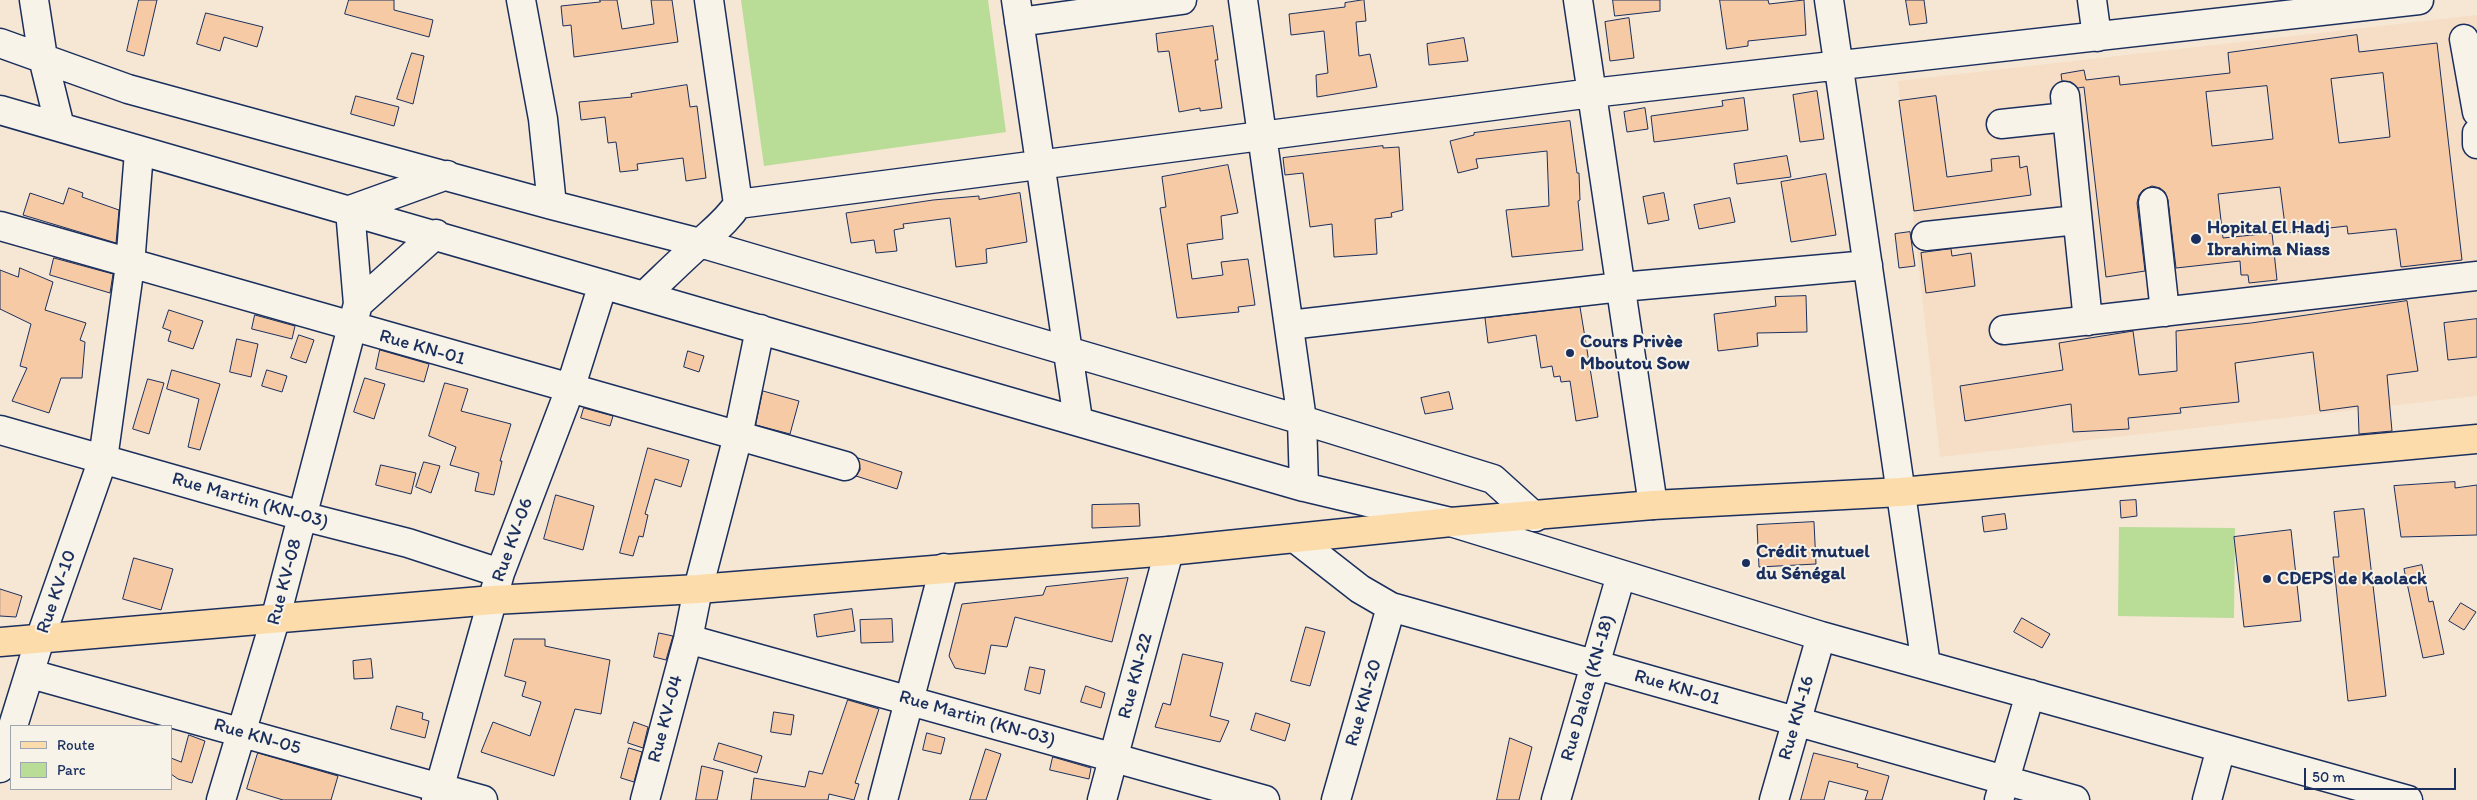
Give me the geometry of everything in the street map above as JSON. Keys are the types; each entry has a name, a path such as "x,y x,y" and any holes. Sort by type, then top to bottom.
{"main road":[{"path":"0,642 493,600 698,589 1169,551 1451,522 1535,517 1652,506 1900,492 2477,439"}],"street":[{"path":"34,0 43,58 60,127"},
{"path":"521,0 543,119 552,205"},
{"path":"644,296 723,224 738,204 709,0"},
{"path":"1078,420 1017,11 1182,0"},
{"path":"1243,0 1302,420 1304,486"},
{"path":"1578,0 1652,506"},
{"path":"1829,0 1926,665"},
{"path":"2092,0 2098,37"},
{"path":"738,204 1592,93 2098,37 2350,4 2419,0"},
{"path":"2464,39 2477,112"},
{"path":"0,43 128,89 552,205 700,243 1302,420 1493,479 1535,517"},
{"path":"2002,124 2066,106 2088,321"},
{"path":"0,110 139,152 436,234 644,296 1304,486 1451,522 1821,636 2408,800"},
{"path":"2477,133 2477,144"},
{"name":"Rue KV-10","path":"14,725 40,640 103,459 130,265 139,152"},
{"path":"350,210 447,175"},
{"path":"2153,202 2165,312"},
{"path":"350,210 355,316"},
{"path":"1926,236 2077,220"},
{"name":"Rue KN-01","path":"0,226 130,265 355,316 570,389 845,466"},
{"path":"355,316 436,234"},
{"path":"1289,325 1621,287 1868,265"},
{"path":"2004,330 2477,276"},
{"name":"Rue KV-06","path":"438,794 500,573 570,389 603,284"},
{"name":"Rue KV-08","path":"221,800 275,620 355,316"},
{"name":"Rue KV-04","path":"644,800 688,639 698,589 738,436 760,329"},
{"name":"Rue Martin (KN-03)","path":"0,430 302,516 408,543 500,573"},
{"name":"Rue KN-01","path":"1296,539 1360,590 1391,607 1796,721 2002,790 2075,800"},
{"name":"Rue KN-22","path":"1102,800 1169,551"},
{"path":"883,800 911,701 944,568"},
{"name":"Rue Daloa (KN-18)","path":"1556,800 1621,575"},
{"name":"Rue KN-20","path":"1336,800 1391,607"},
{"name":"Rue KN-16","path":"1774,800 1821,636"},
{"name":"Rue Martin (KN-03)","path":"688,639 1265,800"},
{"name":"Rue KN-05","path":"31,674 241,732 438,794 483,800"},
{"path":"2002,790 2030,694"},
{"path":"0,768 10,736"},
{"path":"2207,800 2222,748"}],"shaded area":[{"name":"Hopital El Hadj Ibrahima Niass","path":"2477,15 2477,396 1940,457 1898,81"}],"green space":[{"path":"741,0 988,0 1006,132 764,166"},
{"path":"2119,527 2235,528 2234,618 2118,616"}],"building":[{"path":"139,0 157,0 144,56 127,51"},
{"path":"349,0 394,0 394,10 433,20 429,37 345,14"},
{"path":"600,0 617,0 622,29 654,24 651,0 672,0 678,42 574,57 571,25 563,26 561,6 600,2"},
{"path":"1364,0 1366,21 1356,22 1359,56 1370,54 1377,87 1317,97 1316,75 1328,73 1324,31 1291,35 1289,14 1345,7 1345,3"},
{"path":"1613,0 1660,0 1660,11 1615,16"},
{"path":"1720,0 1768,0 1769,4 1804,0 1806,35 1748,41 1748,46 1727,49"},
{"path":"1906,0 1924,0 1927,23 1910,25"},
{"path":"206,13 263,27 257,47 224,37 220,51 197,44"},
{"path":"1629,18 1634,58 1610,61 1605,22"},
{"path":"1213,26 1218,60 1215,60 1222,108 1200,111 1200,108 1179,112 1169,51 1158,52 1156,34"},
{"path":"2357,35 2359,52 2437,43 2462,260 2401,267 2396,229 2348,234 2347,226 2286,233 2280,187 2218,194 2223,238 2272,233 2277,280 2249,283 2248,275 2241,275 2240,261 2176,268 2168,200 2165,192 2160,188 2152,186 2143,190 2139,195 2137,203 2145,271 2106,277 2084,87 2078,88 2071,82 2062,81 2061,74 2084,70 2086,80 2119,76 2120,85 2230,73 2228,53","holes":["2383,73 2390,137 2339,143 2331,79","2267,86 2273,139 2212,146 2206,92"]},
{"path":"1464,38 1468,61 1429,65 1427,44"},
{"path":"412,53 424,56 413,104 397,99"},
{"path":"687,85 690,107 697,106 706,178 686,181 683,158 637,164 638,170 620,172 616,142 608,143 605,117 581,120 579,102 632,97 631,94"},
{"path":"1817,91 1824,139 1800,142 1793,95"},
{"path":"356,96 399,107 394,126 351,114"},
{"path":"1936,96 1947,177 1992,171 1991,159 2019,156 2020,168 2027,166 2031,195 1914,211 1899,101"},
{"path":"1744,98 1748,130 1654,142 1651,116 1723,106 1722,101"},
{"path":"1645,108 1648,129 1627,132 1624,112"},
{"path":"1570,121 1577,173 1579,173 1580,200 1578,201 1583,250 1512,257 1506,210 1549,206 1547,151 1476,159 1478,168 1458,173 1450,141 1474,135 1474,133"},
{"path":"1383,146 1383,148 1399,147 1403,210 1391,213 1392,217 1375,219 1377,254 1334,257 1332,224 1310,227 1303,173 1285,175 1283,158"},
{"path":"1787,156 1791,177 1737,184 1734,164"},
{"path":"1228,165 1238,213 1221,216 1223,239 1187,244 1192,279 1223,275 1221,262 1248,259 1255,305 1238,307 1239,312 1177,318 1160,208 1166,207 1162,177"},
{"path":"1826,174 1836,235 1791,242 1781,182"},
{"path":"69,188 83,193 82,197 119,210 116,243 23,215 30,193 63,204"},
{"path":"1020,193 1027,242 986,249 987,263 956,267 950,218 903,224 904,228 894,230 897,251 876,253 874,240 851,243 846,213 933,200 979,196 979,199"},
{"path":"1664,193 1669,220 1648,224 1643,197"},
{"path":"1730,198 1735,222 1699,229 1694,205"},
{"path":"1910,232 1915,266 1899,268 1895,234"},
{"path":"1951,249 1952,256 1971,253 1975,286 1926,293 1921,253"},
{"path":"54,258 113,274 110,293 50,275"},
{"path":"20,268 53,282 45,310 86,323 80,340 85,342 82,378 61,378 49,413 12,401 27,368 20,366 31,324 0,309 0,270 18,277"},
{"path":"1806,296 1807,332 1757,333 1758,346 1718,351 1714,314 1776,306 1775,297"},
{"path":"2407,301 2418,371 2387,375 2392,431 2359,434 2358,406 2320,411 2313,352 2235,363 2239,402 2180,408 2181,413 2128,418 2129,429 2073,432 2071,404 1965,421 1960,386 2063,370 2059,343 2133,331 2139,375 2177,371 2176,331 2251,323"},
{"path":"1580,307 1598,417 1576,421 1570,381 1561,382 1560,376 1554,377 1552,366 1541,368 1536,335 1488,343 1485,318"},
{"path":"169,310 203,321 193,349 168,341 171,331 163,328"},
{"path":"255,315 295,326 292,339 252,329"},
{"path":"2477,319 2477,357 2448,360 2444,323"},
{"path":"299,335 314,340 306,363 291,358"},
{"path":"237,339 258,344 251,377 230,372"},
{"path":"380,350 429,364 424,382 376,369"},
{"path":"688,351 704,356 699,372 684,367"},
{"path":"172,370 220,384 200,450 188,447 199,399 167,389"},
{"path":"267,370 287,376 282,392 262,386"},
{"path":"365,378 385,384 374,419 354,412"},
{"path":"148,379 164,383 149,434 133,429"},
{"path":"445,383 468,389 461,411 511,424 500,461 502,461 494,495 475,491 479,473 450,465 456,447 429,436"},
{"path":"763,391 799,401 790,434 756,425"},
{"path":"1449,392 1453,409 1425,414 1421,398"},
{"path":"584,408 613,416 610,426 581,418"},
{"path":"648,448 689,460 681,487 655,479 645,514 648,515 643,537 639,536 633,556 620,553"},
{"path":"858,458 902,472 897,489 856,476 860,470"},
{"path":"424,462 440,466 431,493 416,487"},
{"path":"381,465 416,473 411,494 376,485"},
{"path":"2455,482 2455,488 2477,485 2477,535 2401,537 2394,486"},
{"path":"556,495 594,506 583,550 544,539"},
{"path":"2136,500 2137,516 2121,518 2120,501"},
{"path":"1139,504 1140,526 1092,528 1092,505"},
{"path":"2364,509 2386,696 2348,701 2333,557 2339,557 2334,512"},
{"path":"2005,514 2007,529 1984,532 1982,517"},
{"path":"1814,522 1816,564 1759,567 1757,525"},
{"name":"CDEPS de Kaolack","path":"2291,530 2301,621 2244,627 2234,537"},
{"path":"134,558 173,569 161,610 123,599"},
{"path":"2422,565 2429,602 2433,601 2444,654 2423,658 2404,569"},
{"path":"1128,578 1112,642 1015,617 1007,647 991,645 985,674 955,668 949,656 962,604 1043,595 1046,587"},
{"path":"0,589 22,596 16,617 0,616"},
{"path":"2461,603 2476,612 2464,630 2449,621"},
{"path":"852,609 855,631 817,637 814,615"},
{"path":"2022,618 2050,634 2042,648 2014,632"},
{"path":"892,619 893,642 861,643 860,620"},
{"path":"1306,627 1325,632 1310,686 1291,681"},
{"path":"659,633 673,636 666,660 654,657"},
{"path":"514,639 545,639 545,646 610,660 601,714 575,709 554,776 481,752 493,722 530,736 541,702 522,696 526,682 505,676"},
{"path":"1183,654 1223,663 1210,716 1229,721 1220,742 1155,727 1163,703 1170,705"},
{"path":"371,659 373,678 354,679 353,661"},
{"path":"1030,667 1045,670 1040,694 1025,690"},
{"path":"1086,686 1105,693 1101,708 1081,702"},
{"path":"848,700 879,709 855,783 859,784 854,800 829,794 828,800 751,800 754,778 805,787 809,771 822,774"},
{"path":"397,706 423,713 422,719 429,721 425,738 391,729"},
{"path":"774,712 794,715 791,735 771,732"},
{"path":"1256,713 1290,724 1285,741 1251,730"},
{"path":"634,722 648,727 643,748 628,743"},
{"path":"927,733 945,738 941,754 923,750"},
{"path":"189,735 205,741 192,783 178,779 172,775 172,758 181,762"},
{"path":"1510,738 1532,747 1519,800 1497,800"},
{"path":"719,743 762,756 757,773 714,760"},
{"path":"629,748 642,752 634,782 621,778"},
{"path":"986,749 1001,754 986,800 970,800"},
{"path":"258,753 338,776 331,800 283,800 247,789"},
{"path":"1814,753 1858,764 1857,767 1889,776 1882,800 1865,800 1868,791 1829,781 1824,800 1801,800"},
{"path":"1053,757 1091,768 1089,779 1050,770"},
{"path":"702,766 723,771 717,800 696,800"}],"place":[{"name":"Hopital El Hadj Ibrahima Niass","path":"2196,239"},
{"name":"Cours Privèe Mboutou Sow","path":"1570,353"},
{"name":"Crédit mutuel du Sénégal","path":"1746,563"},
{"name":"CDEPS de Kaolack","path":"2267,579"}]}
